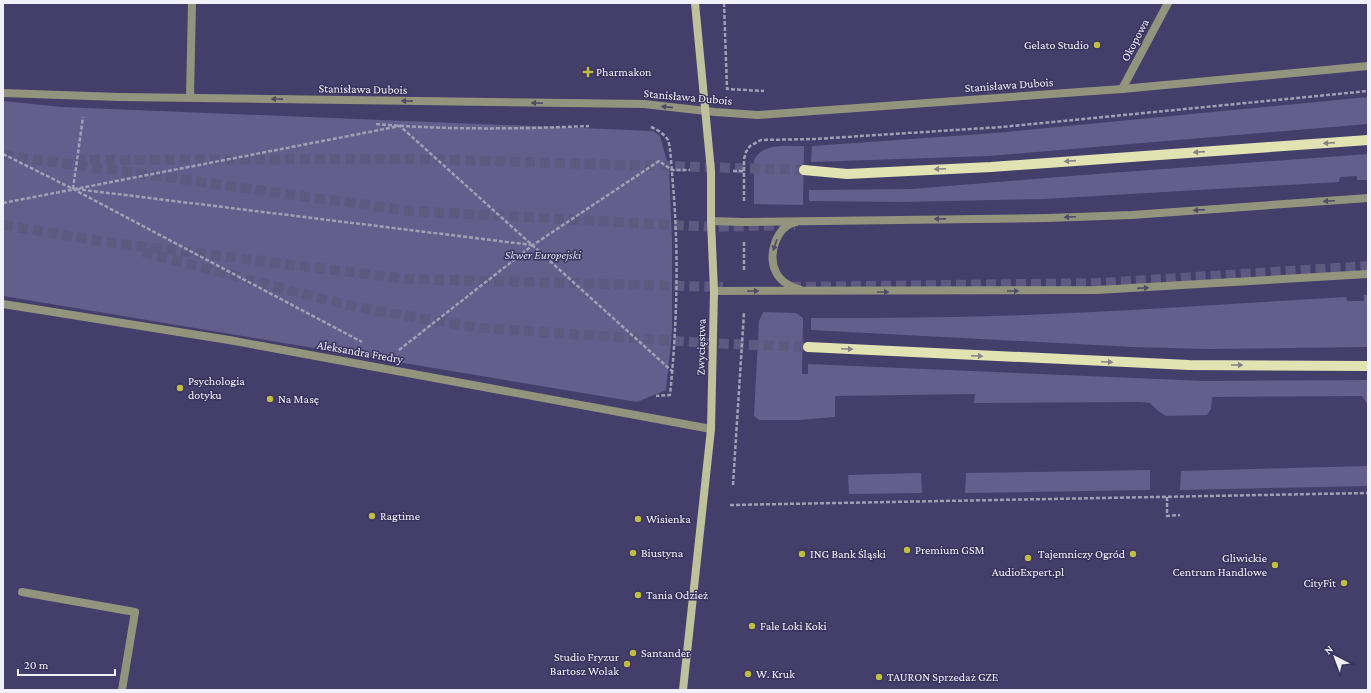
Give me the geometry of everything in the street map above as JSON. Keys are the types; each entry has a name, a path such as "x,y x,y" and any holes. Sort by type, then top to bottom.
{"main road":[{"path":"804,170 847,174 991,167 1368,140"},
{"path":"808,347 1189,365 1368,366"}],"street":[{"path":"190,97 192,3"},
{"name":"Zwycięstwa","path":"683,690 711,428 714,291 711,221 711,171 695,3"},
{"name":"Okopowa","path":"1122,89 1168,3"},
{"name":"Stanisława Dubois","path":"3,93 119,97 644,104 706,111 774,114 1122,89 1368,66"},
{"path":"711,221 803,221 1132,215 1368,198"},
{"path":"803,221 792,223 779,236 773,252 773,263 776,272 786,284 808,291"},
{"path":"714,291 1097,290 1368,274"},
{"name":"Aleksandra Fredry","path":"3,304 229,340 711,428"},
{"path":"22,592 135,612 122,690"}],"path":[{"path":"724,3 727,89 765,91"},
{"path":"744,171 746,152 750,146 761,140 815,139 1002,128 1368,91"},
{"path":"73,189 83,117"},
{"path":"3,203 400,126 672,372"},
{"path":"644,126 660,131 668,140 675,210 677,279 675,346 670,395 650,396"},
{"path":"3,154 73,189 363,342"},
{"path":"397,352 533,245 659,161 672,170"},
{"path":"73,189 533,245"},
{"path":"733,485 744,308"},
{"path":"730,505 1368,493"},
{"path":"1167,497 1167,516 1180,515"}],"green space":[{"path":"1368,97 1368,124 989,156 811,162 812,146 996,133"},
{"name":"Skwer Europejski","path":"3,101 62,107 653,131 660,136 669,169 672,239 672,332 666,390 637,402 3,296"},
{"path":"804,146 803,205 754,204 754,160 758,154 769,148"},
{"path":"1368,154 1368,180 1357,180 1357,176 1340,177 1339,182 1044,199 902,202 809,201 809,190 912,189"},
{"path":"1364,295 1368,295 1368,347 1208,349 1132,347 811,330 811,318 1026,315 1346,297 1347,301 1364,301"},
{"path":"763,312 796,313 803,318 802,374 808,374 808,364 1205,381 1368,380 1368,405 1362,396 1212,397 1211,409 1207,415 1166,416 1150,403 1140,402 974,403 975,394 835,396 835,417 798,420 759,420 754,416 759,321"},
{"path":"1368,466 1368,486 1180,490 1181,471"},
{"path":"1150,470 1150,490 965,493 966,473"},
{"path":"921,473 922,493 849,494 848,475"}],"tunnel":[{"path":"3,155 411,211 711,227 795,225"},
{"path":"75,160 415,159 804,170"},
{"path":"3,225 106,242 408,279 723,287"},
{"path":"143,252 315,297 371,310 480,328 706,343 808,347"},
{"path":"791,287 1101,283 1368,266"}],"place":[{"name":"Gelato Studio","path":"1097,45"},
{"name":"Pharmakon","path":"588,72"},
{"name":"Psychologia dotyku","path":"180,388"},
{"name":"Na Masę","path":"270,399"},
{"name":"Ragtime","path":"372,516"},
{"name":"Wisienka","path":"638,519"},
{"name":"Premium GSM","path":"907,550"},
{"name":"Biustyna","path":"633,553"},
{"name":"ING Bank Śląski","path":"802,554"},
{"name":"Tajemniczy Ogród","path":"1133,554"},
{"name":"AudioExpert.pl","path":"1028,558"},
{"name":"Gliwickie Centrum Handlowe","path":"1275,565"},
{"name":"CityFit","path":"1344,583"},
{"name":"Tania Odzież","path":"638,595"},
{"name":"Fale Loki Koki","path":"752,626"},
{"name":"Santander","path":"633,653"},
{"name":"Studio Fryzur Bartosz Wolak","path":"627,664"},
{"name":"W. Kruk","path":"748,674"},
{"name":"TAURON Sprzedaż GZE","path":"879,677"}]}
